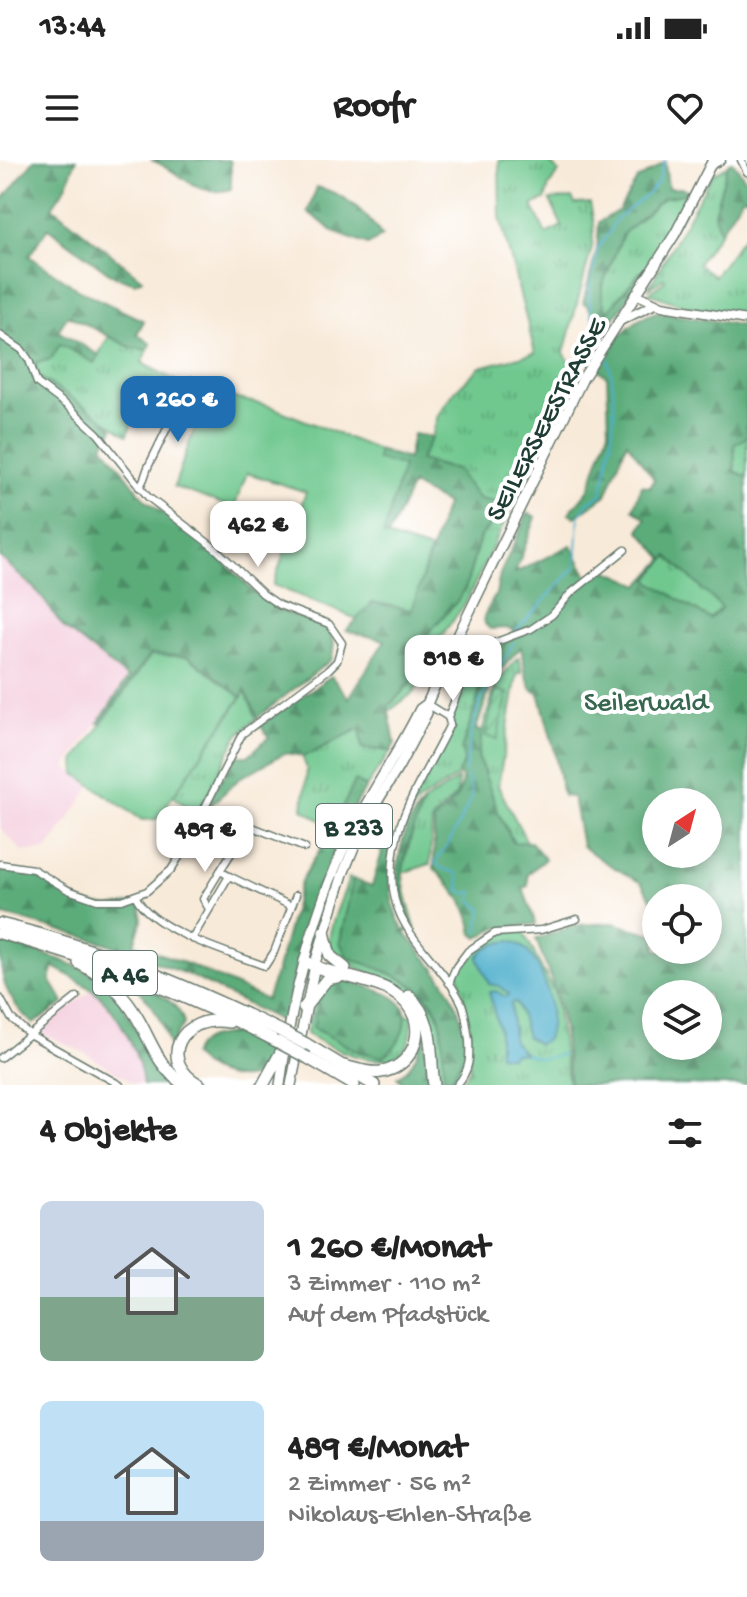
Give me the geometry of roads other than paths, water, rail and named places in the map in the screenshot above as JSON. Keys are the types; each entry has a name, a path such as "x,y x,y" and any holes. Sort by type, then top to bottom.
{"highway":[{"name":"A 46","path":"0,924 141,969 197,992 354,1085"},
{"path":"324,932 330,956 347,972 399,996 414,1015 417,1033 411,1053 393,1069 373,1072 344,1066"},
{"path":"0,933 63,956 106,979 128,1003 165,1068 185,1085"},
{"name":"A 46","path":"0,933 139,978 281,1039 306,1044 374,1085"},
{"path":"312,963 391,984 412,998 421,1008 430,1031 434,1084"},
{"path":"304,1008 327,979 347,972"},
{"path":"200,1085 189,1078 178,1060 179,1043 185,1032 195,1024 210,1020 246,1025"},
{"path":"263,1085 281,1039"}],"main road":[{"name":"SEILERSEESTRASSE","path":"280,1085 281,1039 363,825 427,713 427,704 448,656 572,401 597,355 675,234 712,163"},
{"path":"636,294 655,304 747,320"},
{"path":"618,323 655,304"},
{"name":"SEILERSEESTRASSE","path":"291,1085 312,963 343,850 420,709 427,704"}],"street":[{"path":"712,163 722,160"},
{"path":"740,160 747,172"},
{"path":"0,335 22,350 37,383 98,434 139,487 158,506 216,549 263,594 279,605 329,624 342,643 337,661 328,670 242,734 198,825 171,870 160,882 136,897 108,901 68,890 33,869 0,864"},
{"path":"139,487 192,380"},
{"path":"457,1085 468,1068 470,1055 463,1006 399,915 393,889 394,850 400,820 450,724 448,717 466,672 488,645 531,629 552,615 571,593 625,550"},
{"path":"427,704 448,717"},
{"path":"205,808 305,848"},
{"path":"209,909 203,899 249,825"},
{"path":"220,871 291,906"},
{"path":"192,939 229,876"},
{"path":"136,897 144,909 192,939 265,966 274,952 296,895"},
{"path":"449,983 468,951 495,933 541,930 577,919"},
{"path":"0,1058 77,997"},
{"path":"0,998 11,1018 29,1034 120,1085"}],"water":[{"path":"510,941 531,955 539,968 549,998 550,1014 547,1039 538,1044 527,1037 518,1006 515,1002 511,1003 513,1041 525,1054 514,1053 511,1057 499,1055 499,1030 489,992 496,991 506,997 509,994 499,986 489,984 478,958 487,948"}],"waterway":[{"path":"602,339 591,313 589,291 598,248 615,220 658,182 665,160"},
{"path":"516,631 576,566 579,516 588,502 601,495 614,422 613,386 605,349"},
{"path":"465,771 471,732 480,702 514,642"},
{"path":"467,775 472,797 449,843 435,863 457,873 458,890 473,892 471,899 482,910 478,932"},
{"path":"525,1054 543,1059 563,1054"}],"park label":[{"name":"Seilerwald","path":"646,700"}]}
